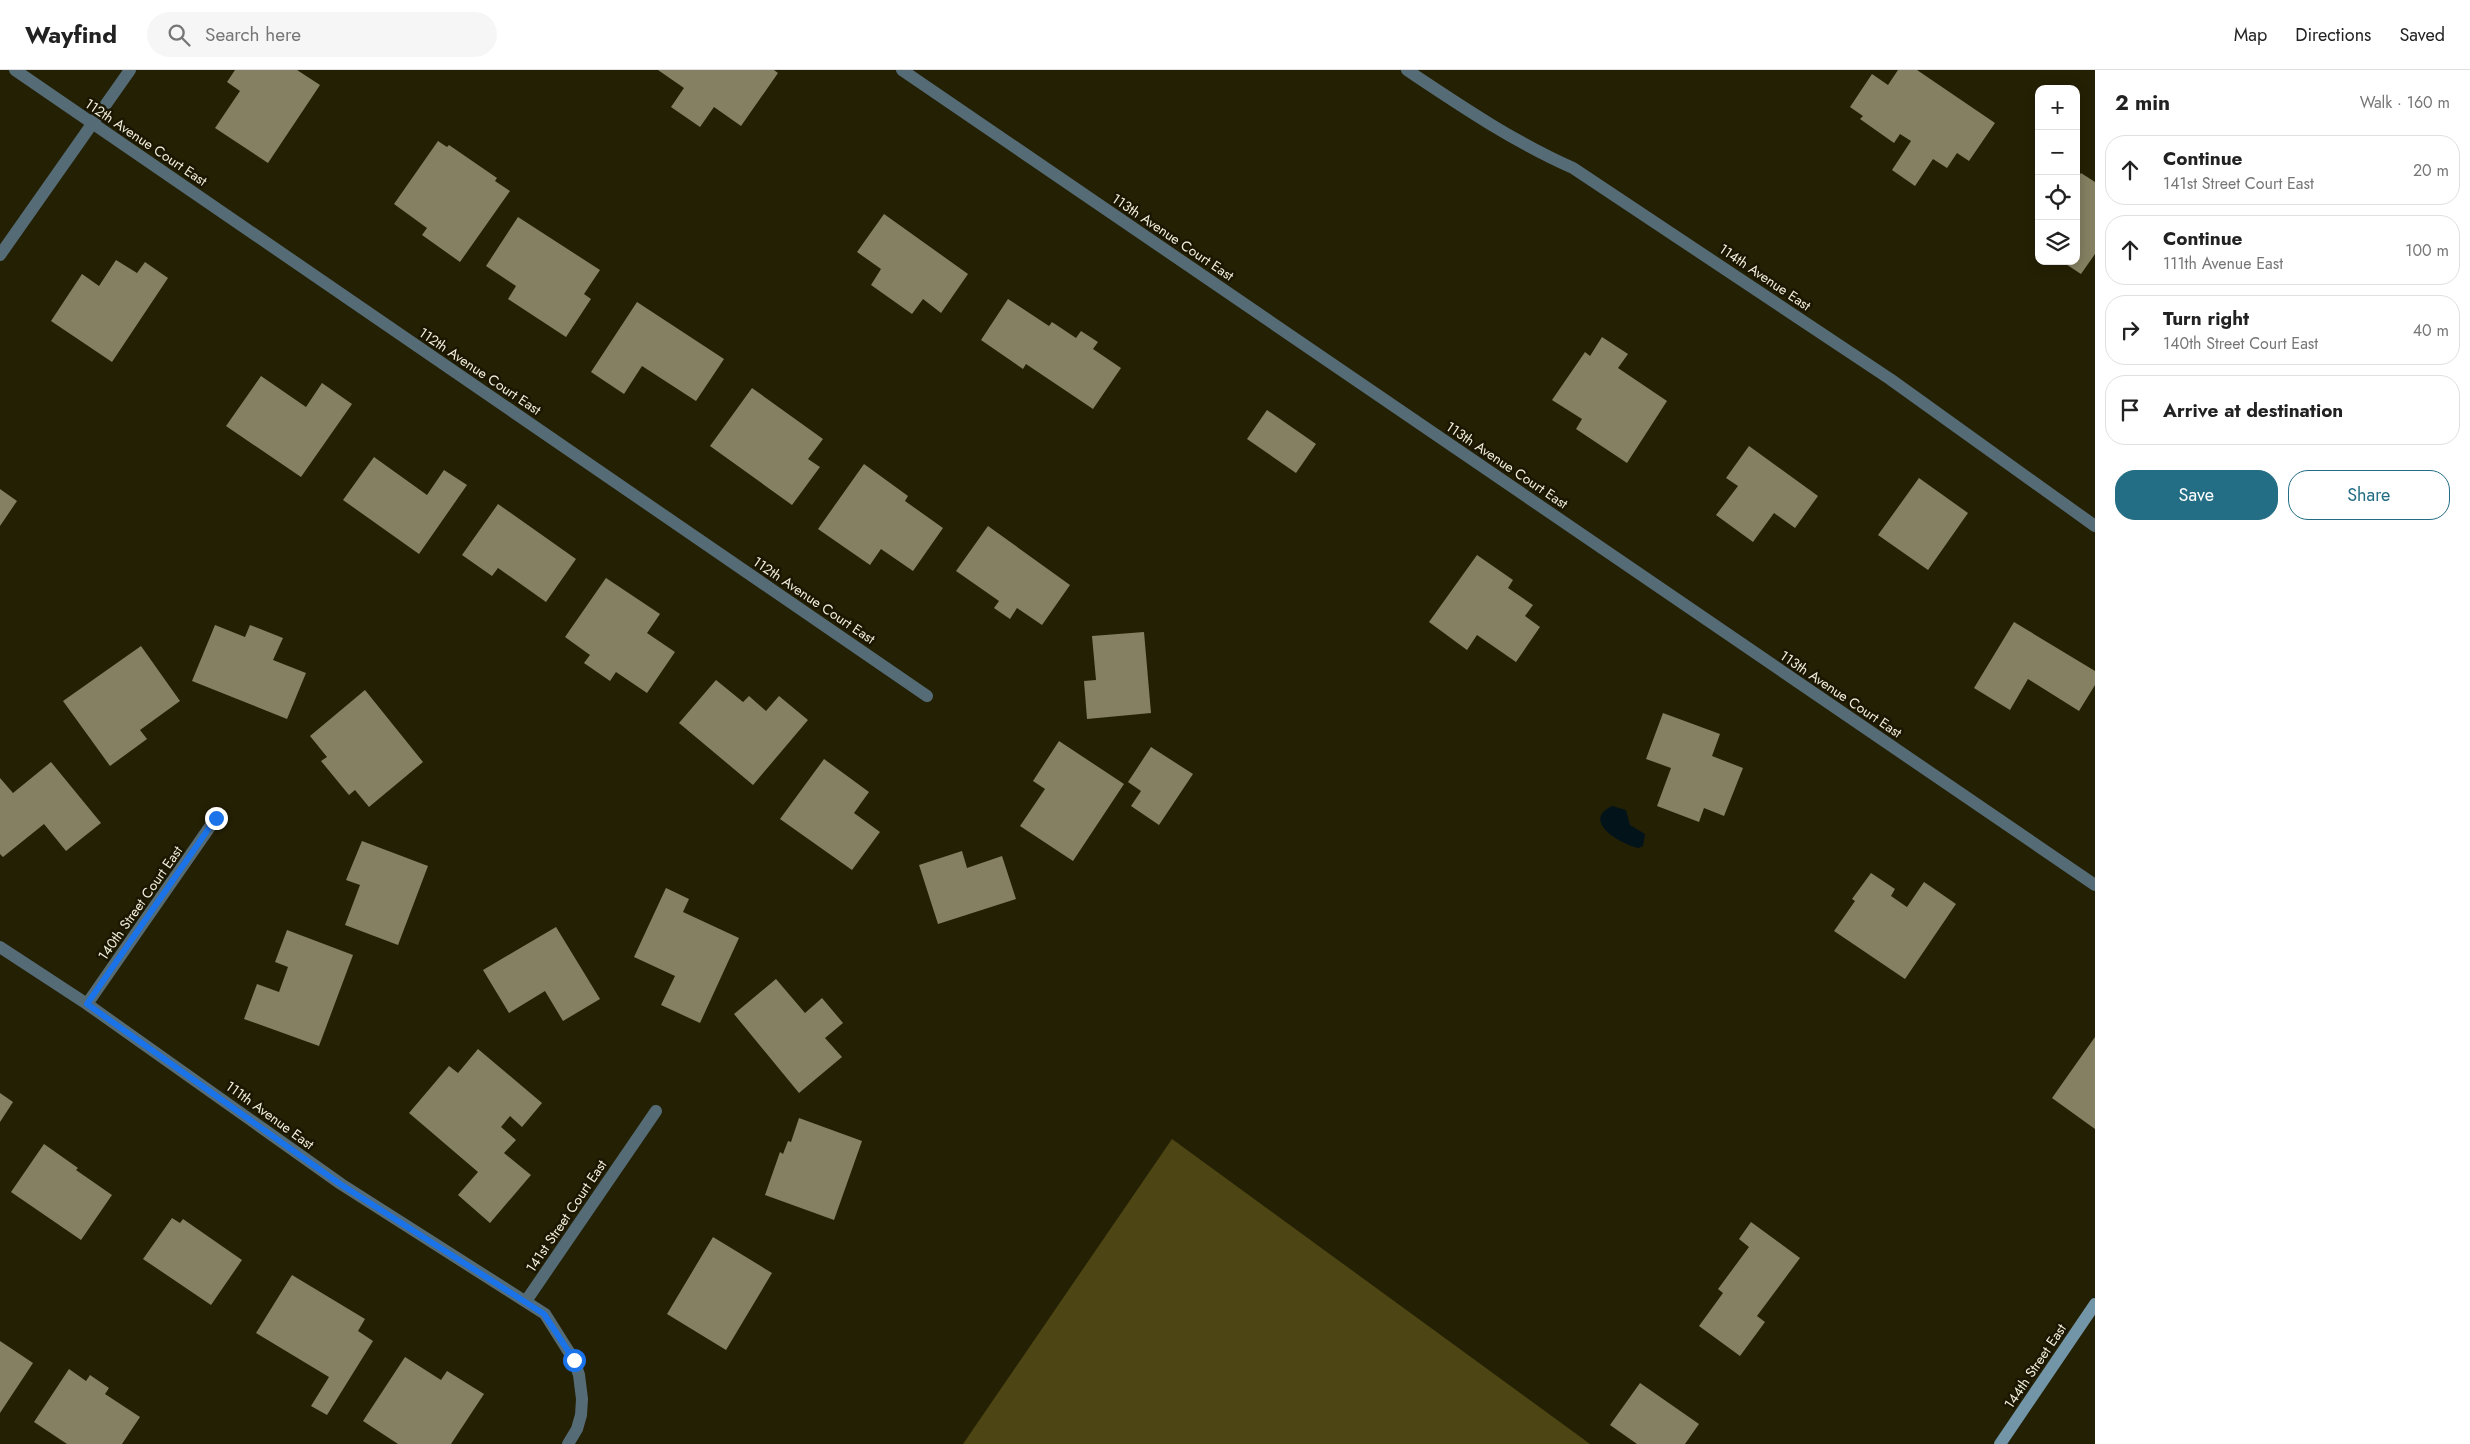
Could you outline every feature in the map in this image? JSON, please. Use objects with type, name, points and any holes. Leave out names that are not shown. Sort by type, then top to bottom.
[{"type":"street","name":"112th Avenue Court East","points":[[15,70],[927,696]]},
{"type":"street","points":[[0,256],[130,70]]},
{"type":"street","name":"113th Avenue Court East","points":[[902,70],[2095,885]]},
{"type":"street","name":"114th Avenue East","points":[[1407,70],[1474,115],[1581,173],[1890,379],[2095,526]]},
{"type":"street","name":"140th Street Court East","points":[[87,1004],[216,818]]},
{"type":"street","name":"111th Avenue East","points":[[0,948],[87,1004],[340,1184],[526,1301]]},
{"type":"street","name":"141st Street Court East","points":[[526,1301],[656,1111]]},
{"type":"street","points":[[526,1301],[544,1314],[574,1360],[579,1375],[582,1399],[581,1415],[577,1429],[568,1444]]},
{"type":"street","name":"144th Street East","points":[[2000,1444],[2095,1304]]},
{"type":"shaded area","points":[[1612,806],[1626,810],[1630,825],[1645,834],[1643,846],[1639,848],[1632,846],[1607,832],[1600,818],[1603,812]]},
{"type":"shaded area","points":[[1172,1139],[1590,1444],[963,1444]]},
{"type":"building","points":[[235,70],[297,70],[320,85],[268,163],[215,128],[240,91],[227,82]]},
{"type":"building","points":[[658,70],[774,70],[778,73],[741,126],[714,107],[700,127],[671,107],[684,88]]},
{"type":"building","points":[[1898,70],[1917,70],[1995,123],[1969,161],[1957,153],[1947,168],[1933,159],[1915,186],[1892,170],[1911,141],[1900,134],[1894,143],[1860,119],[1863,116],[1850,107],[1872,74],[1888,85]]},
{"type":"building","points":[[438,141],[447,147],[449,145],[497,178],[495,181],[510,191],[460,262],[422,235],[427,228],[394,204]]},
{"type":"building","points":[[2081,173],[2095,182],[2095,254],[2081,274],[2067,265],[2080,265]]},
{"type":"building","points":[[884,214],[968,274],[941,313],[923,299],[912,314],[871,285],[881,269],[857,252]]},
{"type":"building","points":[[518,217],[600,270],[584,294],[591,299],[566,337],[508,299],[516,286],[486,266]]},
{"type":"building","points":[[116,260],[137,273],[145,262],[168,278],[112,362],[51,321],[82,274],[99,286]]},
{"type":"building","points":[[1008,299],[1049,326],[1052,322],[1076,338],[1081,331],[1098,342],[1093,349],[1121,368],[1093,409],[1026,364],[1023,369],[981,340]]},
{"type":"building","points":[[637,302],[724,359],[696,401],[642,366],[624,394],[591,372]]},
{"type":"building","points":[[1602,337],[1628,354],[1618,368],[1667,401],[1627,463],[1576,429],[1582,419],[1552,400],[1585,352],[1590,356]]},
{"type":"building","points":[[261,376],[306,407],[322,383],[352,404],[301,477],[226,426]]},
{"type":"building","points":[[752,388],[823,439],[808,459],[820,467],[792,505],[710,446]]},
{"type":"building","points":[[1267,410],[1316,444],[1296,473],[1247,439]]},
{"type":"building","points":[[1749,446],[1818,496],[1795,528],[1774,513],[1753,542],[1716,515],[1738,486],[1726,478]]},
{"type":"building","points":[[374,457],[427,495],[444,470],[467,485],[419,554],[343,500]]},
{"type":"building","points":[[864,464],[908,496],[905,501],[943,528],[913,571],[881,549],[870,565],[818,529]]},
{"type":"building","points":[[1919,478],[1968,513],[1928,570],[1878,535]]},
{"type":"building","points":[[0,489],[17,501],[0,526]]},
{"type":"building","points":[[498,504],[576,559],[546,602],[498,568],[492,576],[462,555]]},
{"type":"building","points":[[988,526],[1070,585],[1042,625],[1017,608],[1010,619],[994,608],[999,601],[956,571]]},
{"type":"building","points":[[1477,555],[1513,580],[1508,588],[1533,605],[1525,616],[1540,627],[1516,662],[1477,635],[1467,650],[1429,622]]},
{"type":"building","points":[[606,578],[660,614],[647,633],[675,652],[647,693],[616,672],[610,681],[584,663],[590,655],[565,637]]},
{"type":"building","points":[[2014,622],[2095,671],[2095,685],[2079,711],[2028,679],[2010,710],[1974,688]]},
{"type":"building","points":[[215,625],[245,637],[250,625],[283,638],[273,660],[306,673],[287,719],[192,681]]},
{"type":"building","points":[[1144,632],[1151,713],[1087,719],[1084,681],[1096,680],[1092,636]]},
{"type":"building","points":[[141,646],[180,701],[140,730],[147,739],[110,766],[63,701]]},
{"type":"building","points":[[716,680],[743,702],[749,696],[766,711],[779,696],[808,720],[753,785],[679,723]]},
{"type":"building","points":[[365,690],[423,762],[369,807],[355,790],[349,795],[321,761],[327,757],[310,736]]},
{"type":"building","points":[[1663,713],[1720,734],[1712,756],[1743,768],[1724,816],[1704,808],[1699,822],[1657,806],[1671,768],[1646,759]]},
{"type":"building","points":[[1059,741],[1124,784],[1073,861],[1020,826],[1045,789],[1033,781]]},
{"type":"building","points":[[1151,747],[1193,774],[1159,825],[1131,806],[1141,791],[1128,782]]},
{"type":"building","points":[[824,759],[869,792],[854,813],[880,832],[852,870],[780,819]]},
{"type":"building","points":[[51,762],[101,823],[66,851],[44,824],[3,857],[0,854],[0,778],[13,793]]},
{"type":"building","points":[[362,841],[428,866],[398,945],[345,925],[360,885],[346,880]]},
{"type":"building","points":[[962,851],[967,868],[1002,856],[1016,899],[938,924],[919,865]]},
{"type":"building","points":[[1871,873],[1895,889],[1891,896],[1907,907],[1924,882],[1956,904],[1905,979],[1834,931],[1855,901],[1852,899]]},
{"type":"building","points":[[666,888],[689,899],[683,912],[739,938],[700,1023],[661,1005],[675,976],[634,957]]},
{"type":"building","points":[[556,927],[600,999],[563,1021],[545,991],[509,1013],[483,970]]},
{"type":"building","points":[[287,930],[353,955],[319,1046],[244,1019],[257,984],[279,992],[288,967],[275,962]]},
{"type":"building","points":[[776,979],[805,1013],[822,998],[843,1023],[825,1038],[842,1057],[799,1093],[734,1014]]},
{"type":"building","points":[[2095,1037],[2095,1129],[2052,1098]]},
{"type":"building","points":[[478,1049],[542,1103],[522,1127],[510,1116],[501,1127],[516,1140],[504,1153],[531,1175],[490,1223],[458,1195],[478,1172],[409,1113],[449,1066],[458,1073]]},
{"type":"building","points":[[0,1093],[13,1102],[0,1122]]},
{"type":"building","points":[[799,1118],[862,1141],[834,1220],[765,1195],[780,1152],[783,1154],[788,1141],[791,1142]]},
{"type":"building","points":[[44,1144],[78,1168],[76,1170],[112,1195],[81,1240],[11,1192]]},
{"type":"building","points":[[172,1218],[180,1223],[183,1219],[242,1260],[211,1305],[143,1259]]},
{"type":"building","points":[[1751,1222],[1800,1258],[1757,1316],[1765,1322],[1740,1356],[1699,1326],[1723,1293],[1718,1289],[1749,1247],[1739,1239]]},
{"type":"building","points":[[713,1237],[772,1273],[726,1350],[667,1314]]},
{"type":"building","points":[[292,1275],[365,1319],[358,1331],[373,1341],[327,1415],[311,1406],[329,1377],[256,1333]]},
{"type":"building","points":[[0,1341],[33,1363],[0,1413]]},
{"type":"building","points":[[405,1357],[441,1380],[447,1371],[484,1394],[451,1444],[398,1444],[363,1421]]},
{"type":"building","points":[[69,1369],[86,1381],[90,1375],[109,1388],[105,1394],[140,1417],[122,1444],[67,1444],[34,1422]]},
{"type":"building","points":[[1640,1383],[1699,1424],[1685,1444],[1637,1444],[1610,1425]]},
{"type":"route","points":[[216,818],[87,1004],[340,1184],[544,1314],[574,1360]]}]
